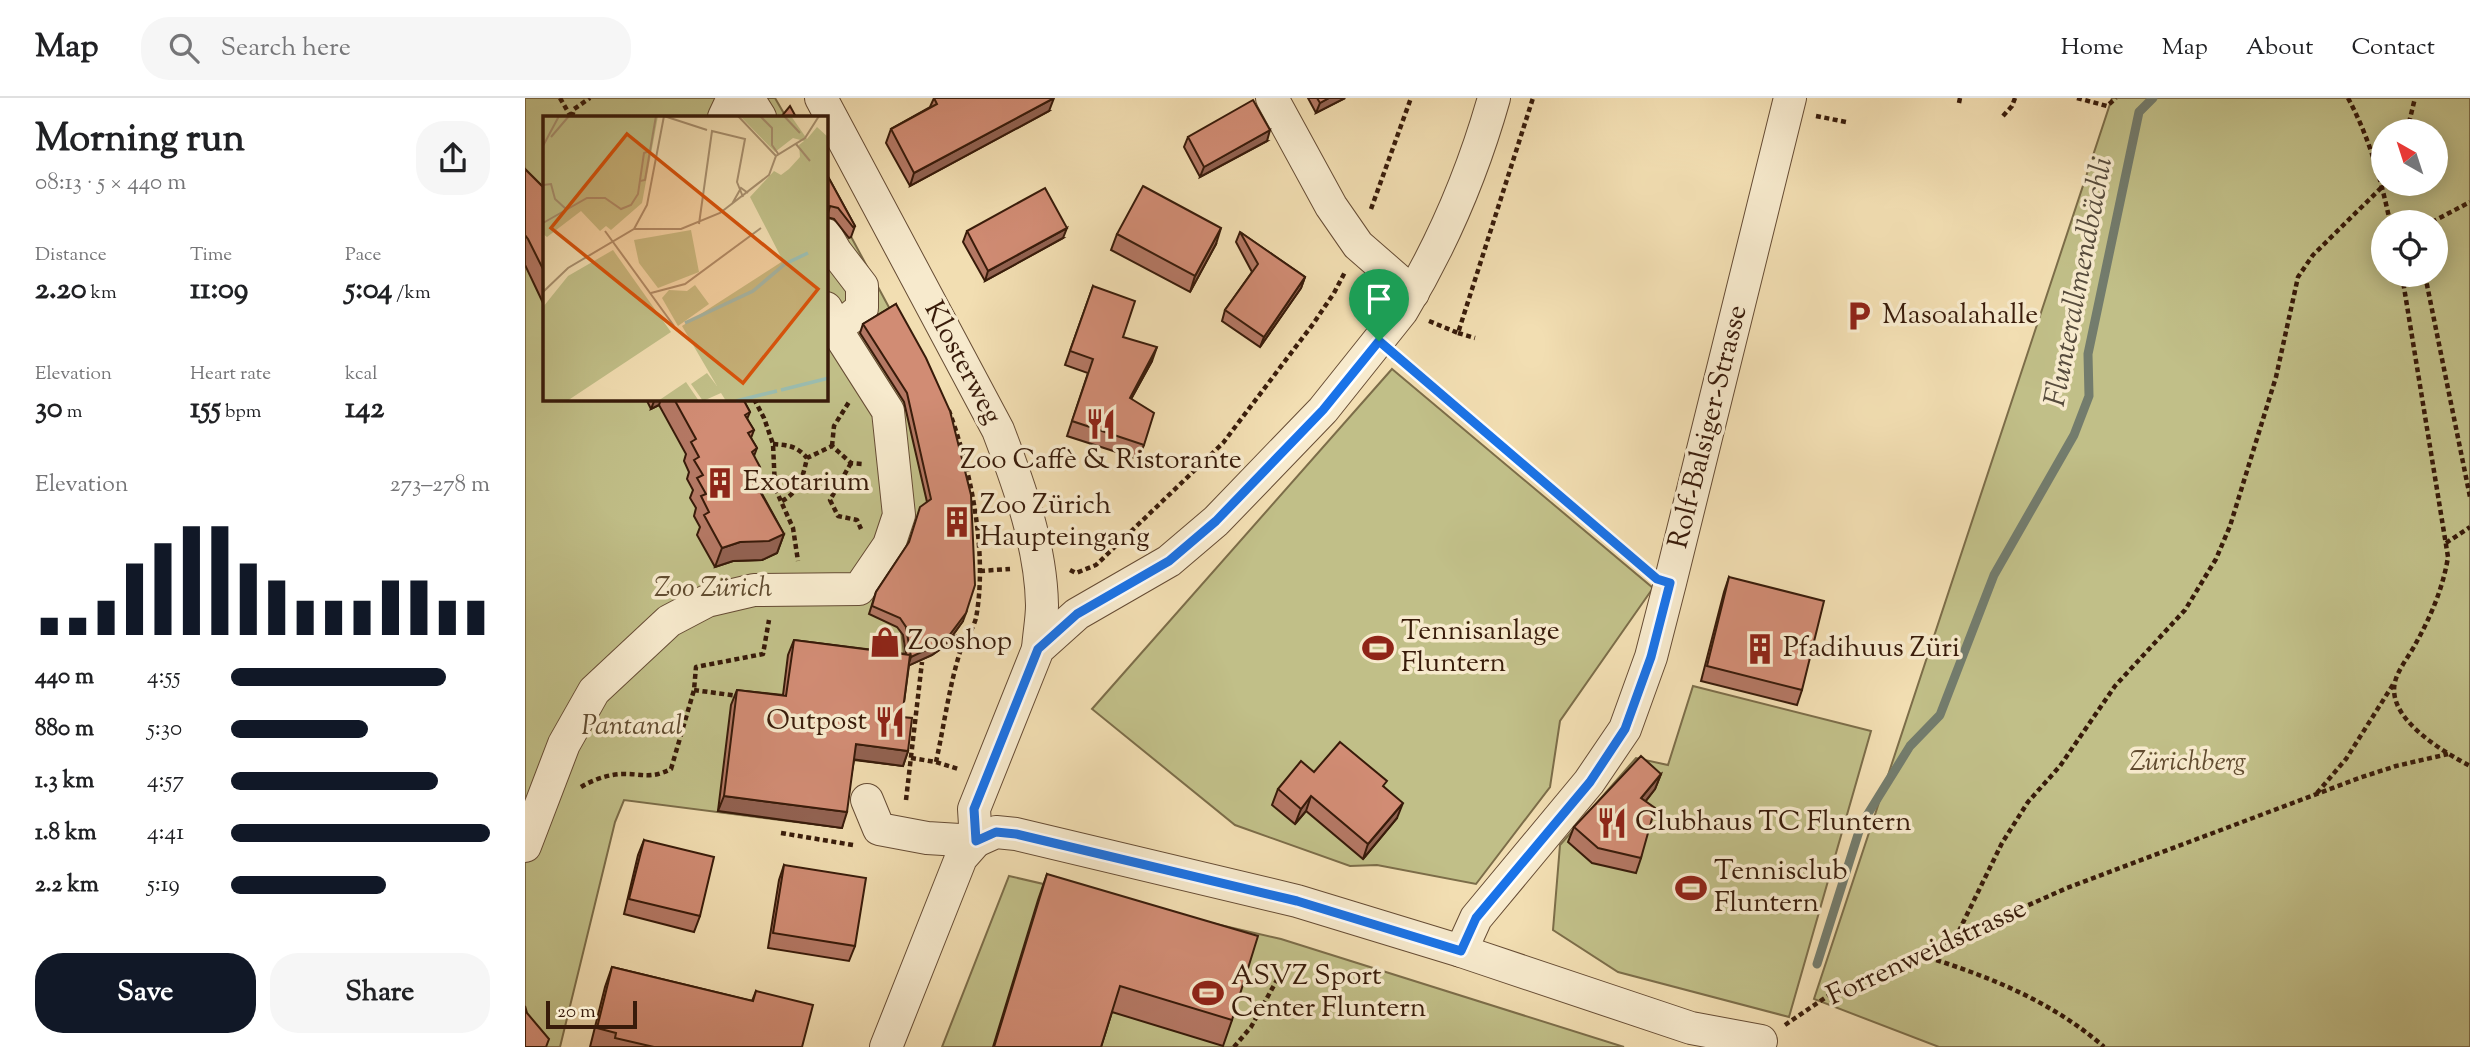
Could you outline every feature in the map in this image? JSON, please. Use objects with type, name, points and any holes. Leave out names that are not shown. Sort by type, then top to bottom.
[{"type":"street","points":[[724,116],[733,98]]},
{"type":"street","points":[[748,98],[759,116]]},
{"type":"street","name":"Klosterweg","points":[[821,98],[1003,443],[1018,481],[1038,566],[1042,606],[1038,649]]},
{"type":"street","points":[[1272,98],[1331,206],[1358,245],[1407,302]]},
{"type":"street","points":[[976,841],[974,809],[1038,649],[1077,614],[1169,561],[1216,521],[1323,410],[1407,302],[1460,197],[1494,98]]},
{"type":"street","name":"Rolf-Balsiger-Strasse","points":[[1461,951],[1476,918],[1590,782],[1625,729],[1651,657],[1802,106]]},
{"type":"street","points":[[828,238],[862,286],[862,308],[850,318],[830,316]]},
{"type":"street","points":[[525,846],[564,744],[594,691],[659,629],[707,601],[754,590],[859,589],[889,545],[899,515],[888,411],[830,316]]},
{"type":"street","points":[[867,800],[879,829],[927,838],[976,841]]},
{"type":"street","points":[[886,1047],[961,859],[976,841],[996,832],[1016,834],[1297,901],[1461,951],[1691,1028],[1761,1041]]},
{"type":"path","points":[[560,98],[571,116]]},
{"type":"path","points":[[572,116],[573,109],[590,98]]},
{"type":"path","points":[[1067,568],[1076,573],[1096,565],[1223,443],[1327,303],[1358,245],[1411,98]]},
{"type":"path","points":[[1458,333],[1534,98]]},
{"type":"path","points":[[2003,116],[2013,106],[2015,98]]},
{"type":"path","points":[[2077,98],[2107,106],[2116,98]]},
{"type":"path","points":[[2348,98],[2364,127],[2371,148]]},
{"type":"path","points":[[2410,119],[2415,98]]},
{"type":"path","points":[[1802,106],[1846,122]]},
{"type":"path","points":[[1955,939],[2002,843],[2028,802],[2060,766],[2115,686],[2185,610],[2216,559],[2230,526],[2276,377],[2298,277],[2313,254],[2374,196]]},
{"type":"path","points":[[2448,214],[2470,202]]},
{"type":"path","points":[[2316,794],[2346,759],[2427,624],[2442,588],[2448,557],[2404,287]]},
{"type":"path","points":[[2427,287],[2470,497]]},
{"type":"path","points":[[1407,302],[1458,333],[1475,338]]},
{"type":"path","points":[[1379,341],[1657,579],[1670,583]]},
{"type":"path","points":[[832,446],[834,426],[854,394],[871,384]]},
{"type":"path","points":[[911,758],[936,762],[960,650],[975,622],[980,571],[972,490],[961,442],[944,398]]},
{"type":"path","points":[[755,401],[773,444],[775,488],[793,528],[798,552],[798,591]]},
{"type":"path","points":[[773,444],[790,445],[801,450],[807,458],[803,480],[793,495],[782,501]]},
{"type":"path","points":[[807,458],[832,446]]},
{"type":"path","points":[[832,446],[851,463],[893,466]]},
{"type":"path","points":[[851,463],[830,500],[838,516],[857,520],[872,551],[881,557]]},
{"type":"path","points":[[2447,543],[2470,527]]},
{"type":"path","points":[[980,571],[1014,569]]},
{"type":"path","points":[[576,789],[604,777],[620,774],[657,776],[671,769],[694,690],[696,667],[763,654],[769,619],[757,621]]},
{"type":"path","points":[[955,635],[960,650]]},
{"type":"path","points":[[906,800],[922,662]]},
{"type":"path","points":[[2395,681],[2395,696],[2402,713],[2425,737],[2470,766]]},
{"type":"path","points":[[694,690],[744,696]]},
{"type":"path","name":"Forrenweidstrasse","points":[[1761,1041],[1835,991],[2091,879],[2316,794],[2396,766],[2448,754]]},
{"type":"path","points":[[1920,955],[2012,988],[2079,1028],[2104,1047]]},
{"type":"path","points":[[1234,1047],[1251,1027],[1277,978]]},
{"type":"green space","name":"Zoo Zürich","points":[[525,98],[775,98],[785,116],[543,116],[543,401],[828,401],[828,194],[892,313],[954,443],[899,613],[905,663],[897,732],[907,733],[903,766],[851,759],[842,828],[624,800],[615,822],[560,1047],[525,1047]]},
{"type":"green space","name":"Zürichberg","points":[[2112,98],[2470,98],[2470,1047],[1939,1047],[1814,999]]},
{"type":"green space","name":"Tennisanlage Fluntern","points":[[1392,369],[1653,588],[1560,721],[1550,787],[1476,884],[1377,865],[1350,866],[1235,825],[1092,709]]},
{"type":"green space","name":"Tennisclub Fluntern","points":[[1693,686],[1871,731],[1789,1017],[1618,972],[1553,930],[1560,845],[1636,758],[1668,765]]},
{"type":"green space","name":"ASVZ Sport Center Fluntern","points":[[1009,876],[1281,939],[1624,1047],[942,1047]]},
{"type":"building","points":[[934,98],[1054,98],[914,173],[891,129],[937,104]]},
{"type":"building","points":[[1253,100],[1270,130],[1204,167],[1188,137]]},
{"type":"building","points":[[790,106],[795,116],[782,116]]},
{"type":"building","points":[[525,169],[543,187],[543,269],[525,235]]},
{"type":"building","points":[[828,177],[855,226],[853,227],[838,208],[830,206]]},
{"type":"building","points":[[1143,186],[1221,228],[1195,276],[1117,234]]},
{"type":"building","points":[[1045,188],[1067,228],[988,271],[967,231]]},
{"type":"building","points":[[1240,232],[1305,277],[1264,337],[1225,310],[1258,264]]},
{"type":"building","points":[[1093,286],[1135,301],[1123,337],[1157,347],[1130,398],[1154,413],[1144,445],[1072,421],[1093,359],[1070,351]]},
{"type":"building","points":[[896,304],[926,358],[950,411],[971,495],[975,585],[966,613],[948,637],[911,657],[906,627],[900,618],[872,606],[876,592],[909,542],[920,507],[931,499],[907,393],[863,324]]},
{"type":"building","name":"Exotarium","points":[[675,401],[744,401],[750,412],[745,415],[754,430],[748,433],[757,448],[752,452],[760,467],[755,470],[764,485],[758,488],[784,534],[769,541],[740,542],[722,548],[704,515],[709,512],[701,496],[706,494],[697,478],[703,475],[694,460],[699,457],[691,442],[696,439]]},
{"type":"building","name":"Pfadihuus Züri","points":[[1729,577],[1824,601],[1802,690],[1707,666]]},
{"type":"building","points":[[794,640],[910,655],[902,717],[912,718],[908,751],[856,744],[847,812],[724,796],[737,690],[786,696]]},
{"type":"building","points":[[1340,742],[1387,781],[1383,786],[1403,803],[1368,844],[1311,796],[1301,809],[1278,789],[1301,761],[1314,772]]},
{"type":"building","points":[[1641,756],[1661,774],[1641,798],[1655,808],[1641,858],[1598,848],[1574,827]]},
{"type":"building","points":[[644,840],[714,857],[700,916],[629,899]]},
{"type":"building","points":[[784,865],[866,878],[855,946],[773,933]]},
{"type":"building","points":[[1047,874],[1258,936],[1232,1020],[1120,986],[1101,1047],[994,1047]]},
{"type":"building","points":[[612,967],[753,1001],[756,991],[813,1005],[802,1047],[654,1047],[615,1038],[616,1033],[597,1028]]},
{"type":"building","points":[[525,1006],[527,1013],[549,1039],[546,1047],[525,1047]]},
{"type":"waterway","name":"Flunterallmendbächli","points":[[1817,964],[1861,825],[1910,746],[1940,715],[1994,575],[2074,435],[2089,396],[2088,354],[2139,112],[2153,98]]},
{"type":"place","name":"Masoalahalle","points":[[1859,316]]},
{"type":"place","name":"Zoo Caffè & Ristorante","points":[[1101,424]]},
{"type":"place","name":"Exotarium","points":[[720,483]]},
{"type":"place","name":"Zoo Zürich Haupteingang","points":[[957,522]]},
{"type":"place","name":"Zooshop","points":[[885,642]]},
{"type":"place","name":"Tennisanlage Fluntern","points":[[1378,648]]},
{"type":"place","name":"Pfadihuus Züri","points":[[1760,649]]},
{"type":"place","name":"Outpost","points":[[890,722]]},
{"type":"place","name":"Clubhaus TC Fluntern","points":[[1612,823]]},
{"type":"place","name":"Tennisclub Fluntern","points":[[1691,888]]},
{"type":"place","name":"ASVZ Sport Center Fluntern","points":[[1208,993]]},
{"type":"route","points":[[1379,341],[1657,579],[1670,583],[1651,657],[1625,729],[1590,782],[1476,918],[1461,951],[1297,901],[1016,834],[996,832],[976,841],[974,809],[1038,649],[1077,614],[1169,561],[1216,521],[1323,410],[1379,341]]},
{"type":"park label","name":"Pantanal","points":[[632,727]]}]
